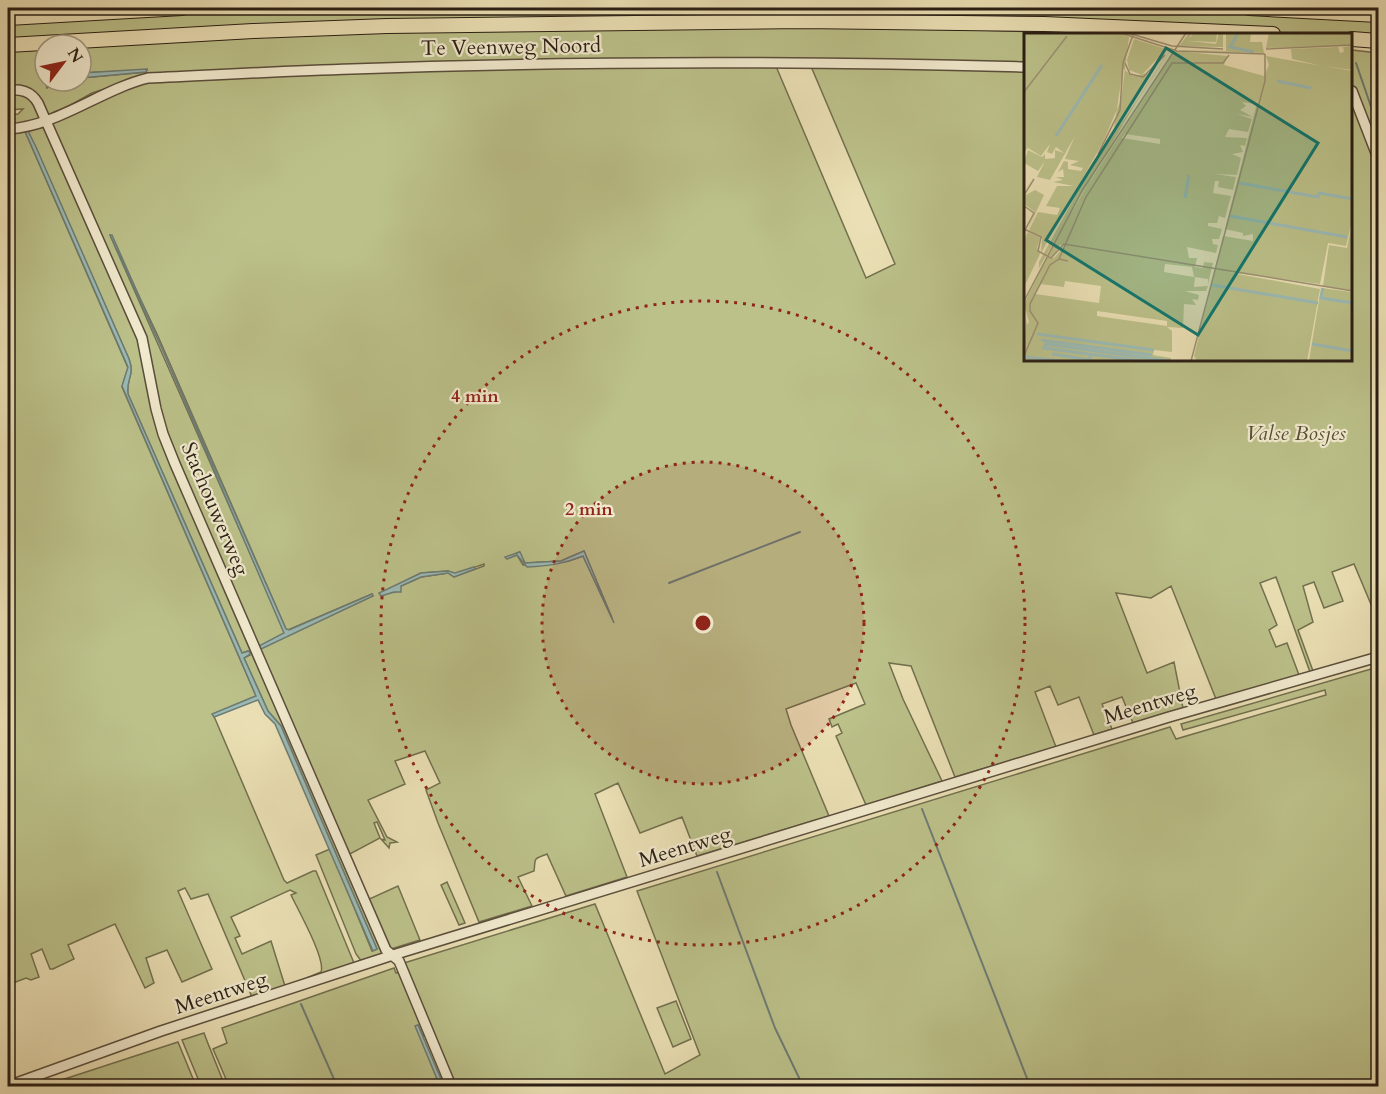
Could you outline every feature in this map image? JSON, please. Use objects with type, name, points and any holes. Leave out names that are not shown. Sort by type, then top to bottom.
[{"type":"highway","points":[[8,18],[182,8]]},
{"type":"highway","points":[[1249,8],[1378,15]]},
{"type":"highway","points":[[1318,8],[1347,13]]},
{"type":"highway","points":[[8,45],[375,26],[803,21],[1044,24],[1250,33]]},
{"type":"highway","points":[[1353,39],[1378,41]]},
{"type":"street","name":"Te Veenweg Noord","points":[[8,129],[30,127],[46,122],[117,88],[148,78],[351,69],[648,63],[842,63],[1024,67]]},
{"type":"street","name":"Stachouwerweg","points":[[8,90],[26,91],[34,96],[46,122],[142,338],[156,409],[175,464],[386,950],[399,960],[451,1086]]},
{"type":"street","points":[[1353,94],[1378,158]]},
{"type":"street","name":"Meentweg","points":[[8,1086],[161,1031],[393,955],[1169,717],[1378,657]]},
{"type":"green space","points":[[265,8],[1171,8],[1378,20],[1378,37],[1353,36],[1353,33],[1288,33],[997,20],[764,16],[515,18],[272,25],[93,36],[93,33],[33,33],[33,39],[8,41],[8,22]]},
{"type":"green space","points":[[692,27],[907,28],[1079,33],[1024,33],[1024,66],[590,61],[126,82],[93,93],[93,77],[146,72],[147,70],[93,72],[93,46],[325,34]]},
{"type":"green space","points":[[33,50],[33,93],[92,93],[51,116],[46,113],[37,95],[8,87],[8,52]]},
{"type":"green space","points":[[1353,50],[1378,53],[1378,152],[1353,89]]},
{"type":"green space","name":"Valse Bosjes","points":[[775,64],[866,278],[895,264],[810,64],[1024,69],[1024,362],[1353,362],[1353,99],[1378,162],[1378,621],[1354,564],[1332,572],[1343,601],[1324,608],[1314,582],[1303,586],[1313,622],[1298,630],[1313,671],[1310,672],[1276,577],[1260,583],[1277,625],[1269,630],[1276,647],[1287,643],[1299,675],[1216,699],[1171,586],[1151,598],[1116,593],[1147,673],[1174,662],[1183,708],[1133,723],[1122,697],[1102,704],[1112,729],[1094,735],[1079,697],[1058,705],[1050,686],[1035,692],[1056,747],[955,777],[911,666],[889,663],[903,699],[942,781],[866,805],[836,736],[842,733],[838,724],[832,727],[829,719],[865,704],[856,683],[786,709],[829,816],[697,856],[682,817],[640,833],[618,783],[595,794],[627,877],[566,896],[547,854],[536,860],[534,871],[518,877],[532,906],[479,922],[426,790],[440,783],[425,751],[395,761],[405,784],[368,800],[387,837],[397,842],[390,843],[389,848],[381,839],[385,840],[377,822],[374,823],[380,838],[348,855],[169,442],[151,365],[51,125],[52,122],[140,82],[294,73]],"holes":[[[110,235],[157,334],[286,629],[372,594],[373,596],[261,648],[260,646],[285,633]],[[584,551],[612,618],[583,556],[560,563],[523,565],[517,555],[506,558],[519,552],[525,563],[561,561]],[[484,564],[484,566],[454,577],[448,573],[421,577],[401,586],[396,592],[379,594],[421,573],[448,571],[455,574]]]},
{"type":"green space","points":[[19,93],[30,100],[40,118],[38,121],[8,126],[8,115],[18,114],[23,109],[8,110],[8,94]]},
{"type":"green space","points":[[40,126],[46,130],[138,335],[154,412],[378,940],[382,952],[380,956],[362,962],[356,954],[316,855],[330,849],[372,951],[377,949],[281,726],[268,711],[244,658],[250,655],[248,651],[242,653],[128,394],[131,373],[129,359],[27,129]]},
{"type":"green space","points":[[24,129],[128,368],[122,387],[256,696],[213,714],[284,880],[287,883],[316,871],[354,963],[297,984],[321,972],[321,966],[316,946],[291,895],[296,893],[290,890],[231,917],[240,936],[235,938],[242,954],[271,941],[285,986],[252,997],[208,894],[191,899],[185,888],[178,891],[212,969],[182,982],[167,950],[146,958],[154,983],[145,988],[115,924],[68,945],[74,959],[53,969],[50,969],[42,949],[31,954],[39,977],[31,980],[26,978],[8,985],[8,130]]},
{"type":"green space","points":[[1378,667],[1378,1086],[456,1086],[433,1032],[423,1036],[418,1025],[416,1027],[440,1086],[304,1086],[301,1080],[276,1086],[229,1086],[213,1049],[227,1043],[222,1028],[394,968],[396,973],[407,970],[404,963],[595,904],[665,1074],[700,1055],[637,891],[1170,727],[1176,739],[1326,695],[1325,690],[1183,730],[1181,724]]},
{"type":"green space","points":[[447,882],[465,923],[459,925],[441,885]]},
{"type":"green space","points":[[398,886],[420,940],[391,949],[367,900]]},
{"type":"green space","points":[[676,1001],[691,1039],[673,1047],[657,1008]]},
{"type":"green space","points":[[204,1033],[225,1086],[201,1086],[182,1040]]},
{"type":"green space","points":[[178,1042],[196,1086],[43,1086]]},
{"type":"water","points":[[147,69],[146,72],[93,77],[93,72]]},
{"type":"water","points":[[24,129],[27,129],[36,147],[129,359],[131,373],[128,394],[242,653],[249,651],[250,654],[244,658],[268,711],[281,726],[377,949],[373,951],[275,724],[265,714],[258,700],[214,717],[212,714],[256,696],[122,386],[128,367]]},
{"type":"water","points":[[110,235],[112,235],[286,629],[289,630],[372,594],[373,596],[261,649],[259,646],[284,633],[162,349]]},
{"type":"water","points":[[584,551],[614,623],[583,556],[555,564],[527,567],[517,555],[507,559],[505,557],[520,552],[525,563],[561,561]]},
{"type":"water","points":[[474,567],[475,569],[454,577],[448,573],[421,577],[401,586],[401,592],[381,596],[379,593],[421,573],[448,571],[455,573]]},
{"type":"water","points":[[418,1025],[444,1086],[440,1086],[415,1026]]},
{"type":"waterway","points":[[1356,63],[1378,127]]},
{"type":"waterway","points":[[669,583],[800,532]]},
{"type":"waterway","points":[[922,809],[1030,1086]]},
{"type":"waterway","points":[[717,872],[775,1028],[803,1086]]},
{"type":"waterway","points":[[301,1004],[337,1086]]}]
